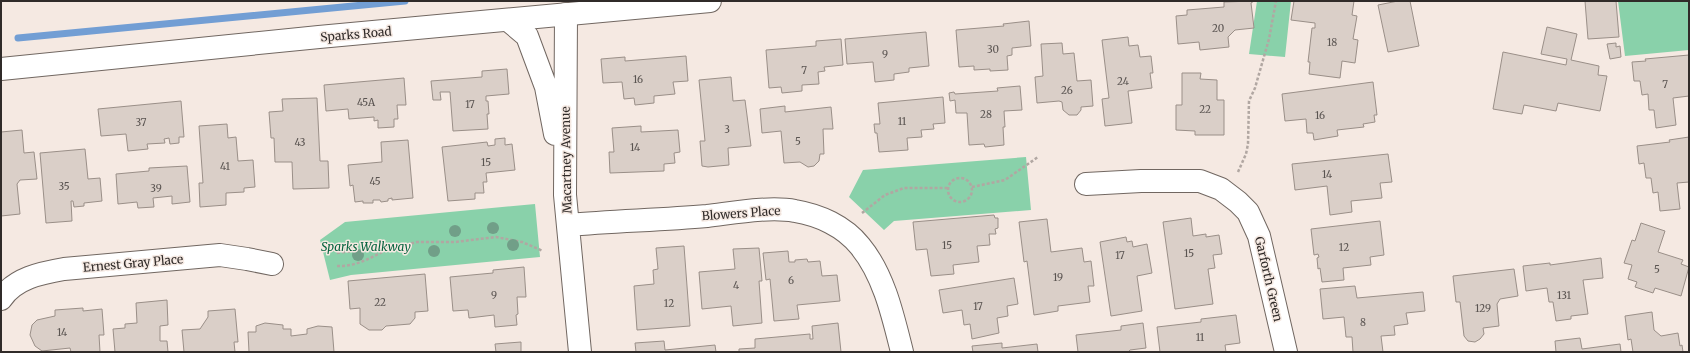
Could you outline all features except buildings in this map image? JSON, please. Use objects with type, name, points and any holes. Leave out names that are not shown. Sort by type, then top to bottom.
[{"type":"street","name":"Sparks Road","points":[[1,69],[710,1]]},
{"type":"street","name":"Macartney Avenue","points":[[566,14],[565,196],[580,352]]},
{"type":"street","points":[[508,20],[527,36],[546,87],[552,110],[565,196]]},
{"type":"street","name":"Garforth Green","points":[[1086,184],[1176,180],[1200,181],[1221,189],[1238,202],[1248,212],[1259,236],[1286,352]]},
{"type":"street","name":"Blowers Place","points":[[568,225],[775,210],[793,210],[828,221],[845,231],[869,258],[890,308],[902,352]]},
{"type":"street","name":"Ernest Gray Place","points":[[1,299],[5,293],[21,280],[64,269],[220,255],[272,264]]},
{"type":"path","points":[[1238,172],[1246,154],[1248,144],[1249,101],[1255,88],[1269,39],[1276,1]]},
{"type":"path","points":[[972,187],[986,186],[1005,180],[1038,157]]},
{"type":"path","points":[[960,178],[968,180],[972,187],[971,195],[962,201],[952,198],[949,195],[948,188],[952,181],[960,178]]},
{"type":"path","points":[[862,212],[885,195],[904,188],[948,188]]},
{"type":"path","points":[[336,253],[369,249],[388,249],[417,242],[455,242],[496,237],[510,239],[543,251]]},
{"type":"path","points":[[337,266],[344,267],[364,262],[388,249]]},
{"type":"green space","points":[[1257,1],[1291,1],[1285,57],[1249,54]]},
{"type":"green space","points":[[1618,1],[1689,1],[1689,50],[1625,56]]},
{"type":"green space","points":[[1026,157],[1031,210],[894,221],[884,230],[849,197],[863,170]]},
{"type":"green space","name":"Sparks Walkway","points":[[535,204],[540,257],[351,275],[330,280],[320,240],[345,222]]},
{"type":"waterway","points":[[18,38],[405,1]]}]
